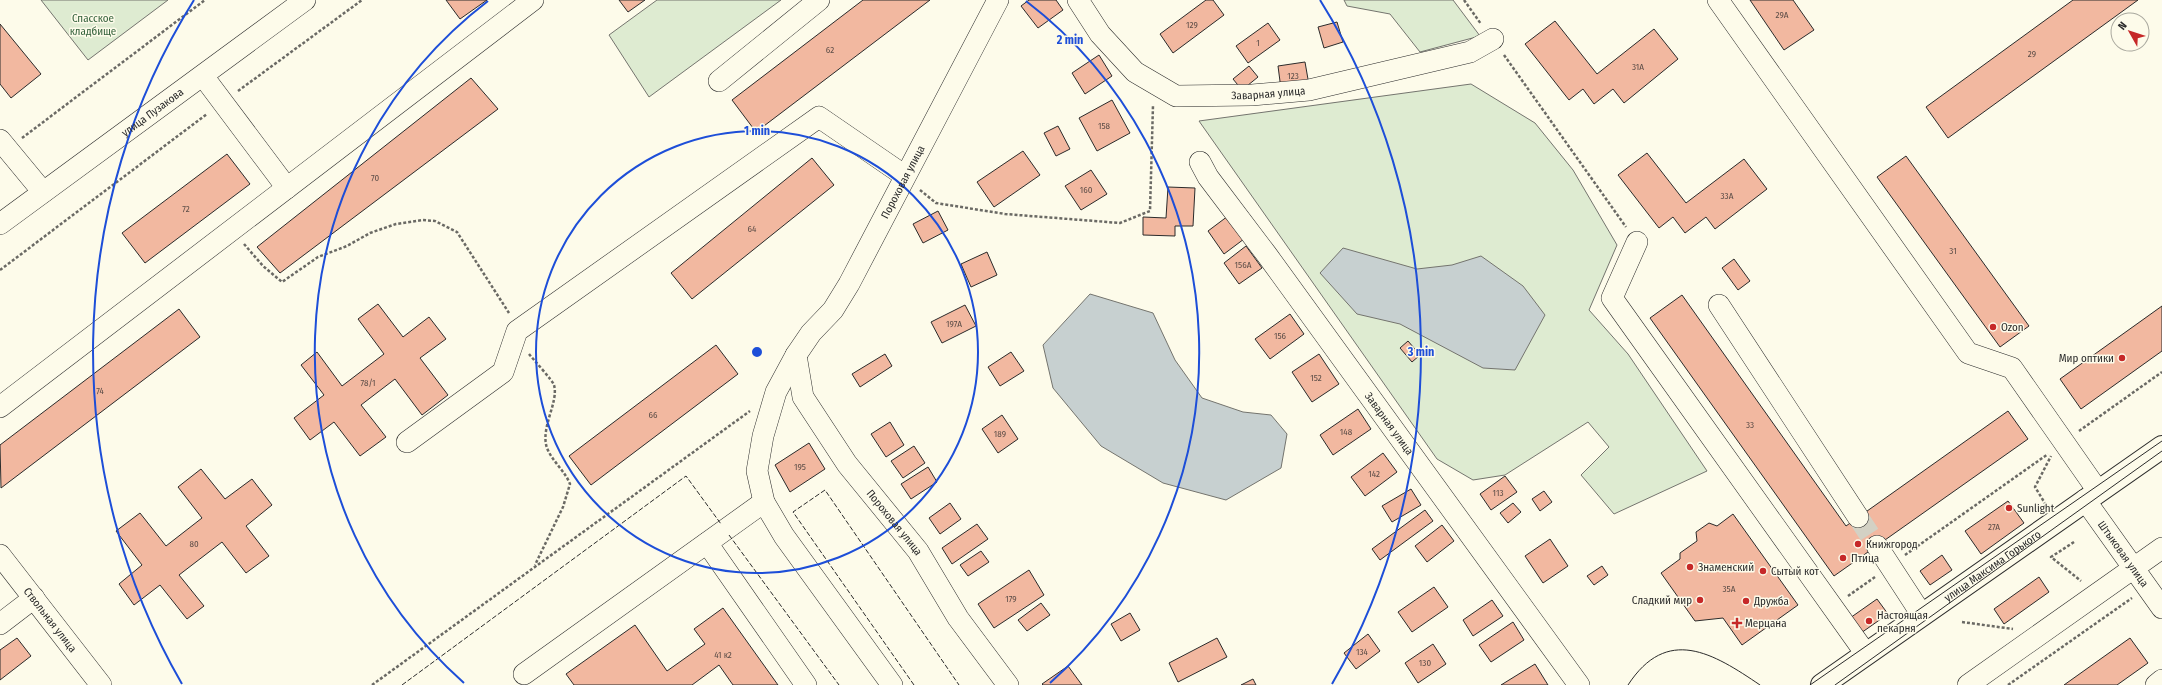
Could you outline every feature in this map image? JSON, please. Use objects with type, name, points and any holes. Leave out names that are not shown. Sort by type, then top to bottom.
[{"type":"main road","name":"улица Максима Горького","points":[[1822,685],[2162,447]]},
{"type":"street","name":"улица Пузакова","points":[[0,224],[305,0]]},
{"type":"street","points":[[0,407],[533,0]]},
{"type":"street","points":[[719,81],[819,0]]},
{"type":"street","name":"Пороховая улица","points":[[892,685],[784,536],[764,502],[757,471],[763,436],[776,392],[796,355],[811,333],[833,310],[849,284],[998,0]]},
{"type":"street","name":"Заварная улица","points":[[1078,0],[1100,34],[1135,72],[1176,96],[1252,94],[1309,90],[1470,52],[1493,39]]},
{"type":"street","name":"Штыковая улица","points":[[1718,0],[1968,353],[2012,368],[2091,496],[2133,568],[2162,608]]},
{"type":"street","points":[[203,76],[287,188]]},
{"type":"street","points":[[407,442],[503,372],[517,330],[819,117],[905,176]]},
{"type":"street","points":[[4,145],[43,192]]},
{"type":"street","name":"Заварная улица","points":[[1200,162],[1208,177],[1272,261],[1579,685]]},
{"type":"street","points":[[1637,242],[1612,298],[1866,654]]},
{"type":"street","points":[[1719,305],[1858,517]]},
{"type":"street","name":"Пороховая улица","points":[[796,355],[803,397],[847,464],[918,551],[958,618],[1008,685]]},
{"type":"street","points":[[524,674],[764,502]]},
{"type":"street","points":[[707,544],[806,685]]},
{"type":"street","points":[[1877,546],[1922,614]]},
{"type":"street","points":[[1968,685],[2162,548]]},
{"type":"street","name":"Ствольная улица","points":[[0,554],[101,685]]},
{"type":"street","points":[[0,624],[34,598]]},
{"type":"street","points":[[2156,685],[2162,680]]},
{"type":"path","points":[[4,145],[205,0]]},
{"type":"path","points":[[0,270],[223,102],[362,0]]},
{"type":"path","points":[[1464,0],[1637,242]]},
{"type":"path","points":[[905,176],[936,203],[1005,214],[1120,223],[1150,211],[1154,83]]},
{"type":"path","points":[[230,230],[263,266],[282,282],[318,257],[347,246],[370,233],[396,224],[423,220],[435,221],[457,232],[509,312],[524,346],[543,372],[554,383],[556,395],[548,418],[547,447],[570,484],[564,507],[535,566]]},
{"type":"path","points":[[1832,607],[2162,372]]},
{"type":"path","points":[[372,685],[751,410]]},
{"type":"path","points":[[2047,506],[2035,487],[2059,445]]},
{"type":"path","points":[[2074,542],[2051,557],[2096,594]]},
{"type":"path","points":[[2008,685],[2146,587]]},
{"type":"path","points":[[1962,622],[2042,633]]},
{"type":"green space","name":"Спасское кладбище","points":[[41,0],[168,0],[88,60]]},
{"type":"green space","points":[[657,0],[781,0],[649,97],[609,35]]},
{"type":"green space","points":[[1344,0],[1453,0],[1480,36],[1420,52],[1390,14],[1347,6]]},
{"type":"green space","points":[[1471,84],[1535,123],[1573,170],[1617,245],[1589,310],[1628,354],[1707,471],[1614,514],[1581,475],[1609,447],[1588,422],[1505,475],[1473,480],[1437,459],[1199,121]]},
{"type":"shaded area","points":[[1343,248],[1417,269],[1452,265],[1481,256],[1523,286],[1545,315],[1515,370],[1483,368],[1400,324],[1357,314],[1320,273]]},
{"type":"shaded area","points":[[1090,294],[1153,313],[1175,360],[1202,398],[1243,412],[1271,415],[1287,434],[1281,468],[1226,500],[1163,483],[1101,446],[1053,388],[1043,345]]},
{"type":"building","points":[[446,0],[487,0],[460,19]]},
{"type":"building","points":[[619,0],[645,0],[628,12]]},
{"type":"building","points":[[863,0],[930,0],[756,132],[732,100]]},
{"type":"building","points":[[1029,0],[1056,0],[1063,10],[1038,28],[1021,6]]},
{"type":"building","points":[[1206,0],[1213,0],[1224,15],[1173,53],[1160,34]]},
{"type":"building","points":[[1750,0],[1793,0],[1814,30],[1784,50]]},
{"type":"building","points":[[2073,0],[2138,0],[2121,12],[2110,12],[2110,20],[1948,138],[1926,107]]},
{"type":"building","points":[[1555,21],[1597,74],[1654,29],[1678,59],[1624,103],[1613,89],[1594,104],[1583,89],[1569,100],[1525,44]]},
{"type":"building","points":[[1337,22],[1343,42],[1324,48],[1318,27]]},
{"type":"building","points":[[1268,23],[1280,40],[1248,63],[1236,46]]},
{"type":"building","points":[[0,24],[41,74],[11,98],[0,84]]},
{"type":"building","points":[[1099,55],[1112,76],[1085,94],[1072,73]]},
{"type":"building","points":[[1305,62],[1309,85],[1281,89],[1278,66]]},
{"type":"building","points":[[1249,66],[1258,77],[1242,90],[1233,79]]},
{"type":"building","points":[[471,78],[498,109],[280,273],[257,247]]},
{"type":"building","points":[[1112,100],[1130,133],[1097,151],[1079,118]]},
{"type":"building","points":[[1058,126],[1070,149],[1056,156],[1044,133]]},
{"type":"building","points":[[1023,151],[1040,175],[994,207],[977,182]]},
{"type":"building","points":[[1647,153],[1686,203],[1744,159],[1767,189],[1715,229],[1706,217],[1685,233],[1673,217],[1659,228],[1618,175]]},
{"type":"building","points":[[227,154],[250,184],[145,263],[122,233]]},
{"type":"building","points":[[1906,156],[2029,326],[2000,347],[1877,177]]},
{"type":"building","points":[[812,158],[834,185],[692,299],[671,273]]},
{"type":"building","points":[[1091,170],[1107,194],[1081,210],[1065,186]]},
{"type":"building","points":[[1168,187],[1195,188],[1193,226],[1175,226],[1175,236],[1143,235],[1143,217],[1166,218]]},
{"type":"building","points":[[938,211],[948,230],[923,243],[913,224]]},
{"type":"building","points":[[1228,216],[1244,239],[1224,254],[1208,231]]},
{"type":"building","points":[[1246,246],[1262,268],[1239,284],[1224,263]]},
{"type":"building","points":[[987,252],[997,275],[971,287],[961,264]]},
{"type":"building","points":[[1734,259],[1750,281],[1738,290],[1722,268]]},
{"type":"building","points":[[1682,295],[1846,526],[2008,411],[2028,439],[1834,576],[1650,318]]},
{"type":"building","points":[[378,304],[403,337],[429,317],[446,339],[420,358],[448,395],[422,415],[395,379],[361,405],[386,437],[360,456],[334,422],[310,440],[294,418],[324,395],[301,365],[317,352],[342,386],[384,354],[358,319]]},
{"type":"building","points":[[965,305],[976,326],[942,343],[931,322]]},
{"type":"building","points":[[2162,306],[2162,351],[2081,409],[2060,379]]},
{"type":"building","points":[[179,309],[200,337],[1,488],[0,445]]},
{"type":"building","points":[[1290,314],[1304,334],[1270,359],[1255,339]]},
{"type":"building","points":[[1408,341],[1420,355],[1412,362],[1400,348]]},
{"type":"building","points":[[716,345],[738,374],[591,485],[569,456]]},
{"type":"building","points":[[1011,352],[1024,371],[1000,386],[988,367]]},
{"type":"building","points":[[885,354],[892,366],[860,387],[852,374]]},
{"type":"building","points":[[1319,354],[1339,384],[1312,402],[1292,372]]},
{"type":"building","points":[[1358,409],[1371,429],[1333,455],[1320,435]]},
{"type":"building","points":[[1002,415],[1018,439],[998,453],[982,429]]},
{"type":"building","points":[[890,422],[904,445],[886,457],[871,434]]},
{"type":"building","points":[[809,443],[825,469],[790,492],[775,465]]},
{"type":"building","points":[[914,446],[925,463],[903,478],[891,461]]},
{"type":"building","points":[[1383,453],[1397,472],[1365,496],[1351,477]]},
{"type":"building","points":[[928,467],[937,482],[911,499],[901,484]]},
{"type":"building","points":[[201,469],[225,499],[252,479],[272,505],[246,526],[269,556],[246,573],[222,542],[179,575],[204,606],[187,619],[160,585],[134,605],[119,584],[142,565],[116,531],[140,513],[166,546],[202,518],[178,487]]},
{"type":"building","points":[[1505,476],[1517,492],[1491,510],[1480,494]]},
{"type":"building","points":[[1411,489],[1421,505],[1392,522],[1382,506]]},
{"type":"building","points":[[1544,491],[1552,502],[1540,511],[1532,499]]},
{"type":"building","points":[[2008,501],[2024,523],[1981,554],[1965,531]]},
{"type":"building","points":[[950,503],[961,519],[940,534],[929,518]]},
{"type":"building","points":[[1513,503],[1521,512],[1508,523],[1500,513]]},
{"type":"building","points":[[1425,510],[1433,521],[1380,560],[1372,549]]},
{"type":"building","points":[[1733,514],[1798,605],[1742,645],[1723,618],[1695,621],[1661,573],[1680,559],[1680,553],[1697,541],[1696,532],[1709,523],[1717,526]]},
{"type":"building","points":[[977,524],[988,539],[952,564],[942,548]]},
{"type":"building","points":[[1442,525],[1454,541],[1427,562],[1415,546]]},
{"type":"building","points":[[1550,539],[1568,566],[1543,583],[1525,556]]},
{"type":"building","points":[[981,551],[989,562],[968,576],[960,565]]},
{"type":"building","points":[[1942,555],[1952,570],[1930,585],[1920,571]]},
{"type":"building","points":[[1602,566],[1608,575],[1594,585],[1587,576]]},
{"type":"building","points":[[1029,570],[1044,595],[994,628],[978,604]]},
{"type":"building","points":[[2039,577],[2049,592],[2004,624],[1994,609]]},
{"type":"building","points":[[1434,587],[1448,607],[1412,632],[1398,612]]},
{"type":"building","points":[[1877,599],[1888,614],[1861,633],[1850,618]]},
{"type":"building","points":[[1492,600],[1503,616],[1473,636],[1463,620]]},
{"type":"building","points":[[1041,603],[1050,615],[1027,631],[1018,620]]},
{"type":"building","points":[[723,608],[778,685],[733,685],[719,665],[692,685],[574,685],[566,674],[635,625],[667,671],[705,644],[694,629]]},
{"type":"building","points":[[1130,613],[1140,630],[1121,641],[1111,624]]},
{"type":"building","points":[[1513,622],[1524,640],[1491,662],[1479,645]]},
{"type":"building","points":[[1368,634],[1380,651],[1356,669],[1344,653]]},
{"type":"building","points":[[17,638],[31,656],[0,680],[0,650]]},
{"type":"building","points":[[1217,638],[1227,657],[1178,682],[1169,663]]},
{"type":"building","points":[[2130,638],[2148,663],[2117,685],[2064,685]]},
{"type":"building","points":[[1433,644],[1446,664],[1418,683],[1405,663]]},
{"type":"building","points":[[1535,664],[1548,685],[1501,685]]},
{"type":"building","points":[[1068,666],[1082,685],[1042,684]]},
{"type":"building","points":[[1253,679],[1256,685],[1241,685]]},
{"type":"tunnel","points":[[1858,517],[1877,546]]},
{"type":"tram line","points":[[1810,685],[2162,441]]},
{"type":"tram line","points":[[1835,685],[2162,451]]},
{"type":"tram line","points":[[1628,685],[1643,666],[1658,655],[1675,650],[1691,650],[1708,655],[1725,663],[1760,685]]},
{"type":"fence","points":[[402,685],[686,476],[721,524]]},
{"type":"fence","points":[[914,685],[793,512],[825,490],[959,685]]},
{"type":"fence","points":[[729,535],[839,685]]},
{"type":"place","name":"Ozon","points":[[1993,327]]},
{"type":"place","name":"Мир оптики","points":[[2122,358]]},
{"type":"place","name":"Sunlight","points":[[2009,508]]},
{"type":"place","name":"Книжгород","points":[[1858,544]]},
{"type":"place","name":"Птица","points":[[1843,558]]},
{"type":"place","name":"Знаменский","points":[[1690,567]]},
{"type":"place","name":"Сытый кот","points":[[1763,571]]},
{"type":"place","name":"Сладкий мир","points":[[1700,600]]},
{"type":"place","name":"Дружба","points":[[1746,601]]},
{"type":"place","name":"Настоящая пекарня","points":[[1869,621]]},
{"type":"place","name":"Мерцана","points":[[1737,623]]}]
